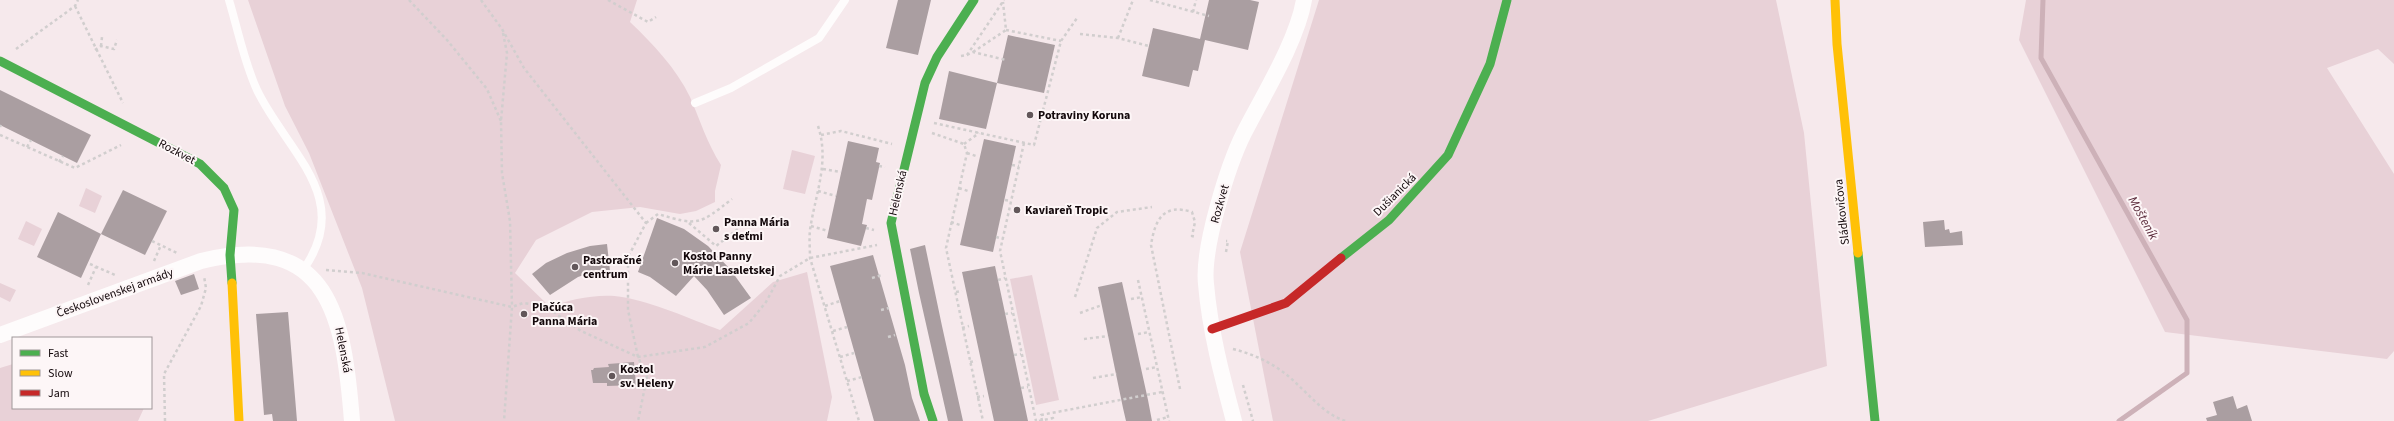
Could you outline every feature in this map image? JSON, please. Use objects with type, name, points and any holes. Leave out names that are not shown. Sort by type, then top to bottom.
[{"type":"street","name":"Helenská","points":[[933,421],[924,394],[891,223],[925,83],[932,67],[974,0]]},
{"type":"street","name":"Rozkvet","points":[[1234,421],[1212,329],[1205,283],[1210,239],[1236,150],[1284,54],[1302,12],[1304,0]]},
{"type":"street","name":"Dušianická","points":[[1212,329],[1286,303],[1388,220],[1428,179],[1448,155],[1490,64],[1507,0]]},
{"type":"street","name":"Sládkovičova","points":[[1835,0],[1838,52],[1875,421]]},
{"type":"street","name":"Rozkvet","points":[[0,61],[200,164],[224,188],[234,210],[230,255],[239,421]]},
{"type":"street","name":"Helenská","points":[[230,255],[266,255],[288,262],[303,270],[329,301],[341,331],[352,421]]},
{"type":"street","name":"Československej armády","points":[[0,335],[203,261],[230,255]]},
{"type":"lane","points":[[229,0],[247,67],[257,91],[302,159],[314,184],[320,211],[320,236],[317,247],[303,270]]},
{"type":"lane","points":[[695,104],[731,88],[819,38],[845,0]]},
{"type":"path","points":[[12,52],[75,6],[78,0]]},
{"type":"path","points":[[409,0],[447,40],[487,89],[502,121]]},
{"type":"path","points":[[481,0],[502,28],[524,68],[646,223]]},
{"type":"path","points":[[608,0],[648,22],[656,17]]},
{"type":"path","points":[[1118,38],[1133,0]]},
{"type":"path","points":[[1150,0],[1209,16]]},
{"type":"path","points":[[1193,12],[1196,0]]},
{"type":"path","points":[[1003,1],[1006,30]]},
{"type":"path","points":[[967,55],[1003,1]]},
{"type":"path","points":[[75,6],[95,50],[124,105]]},
{"type":"path","points":[[929,122],[1034,145],[1061,41],[1077,18]]},
{"type":"path","points":[[502,28],[507,53],[502,121],[502,173],[510,221],[512,308],[504,421]]},
{"type":"path","points":[[956,56],[967,55],[973,52],[1006,30],[1061,41]]},
{"type":"path","points":[[1080,34],[1118,38],[1149,46]]},
{"type":"path","points":[[101,46],[102,37]]},
{"type":"path","points":[[95,50],[101,46],[114,49],[117,40]]},
{"type":"path","points":[[973,52],[1006,60]]},
{"type":"path","points":[[818,126],[821,136],[823,168],[811,226],[810,258],[859,421]]},
{"type":"path","points":[[821,136],[841,131],[898,146]]},
{"type":"path","points":[[928,132],[964,144]]},
{"type":"path","points":[[964,144],[980,133]]},
{"type":"path","points":[[0,135],[75,168],[123,143]]},
{"type":"path","points":[[27,147],[31,140]]},
{"type":"path","points":[[1024,143],[1000,251],[1036,421]]},
{"type":"path","points":[[964,144],[967,153],[946,248],[983,421]]},
{"type":"path","points":[[967,153],[976,156]]},
{"type":"path","points":[[59,162],[63,156]]},
{"type":"path","points":[[1012,165],[1019,166]]},
{"type":"path","points":[[823,168],[841,172]]},
{"type":"path","points":[[959,188],[968,191]]},
{"type":"path","points":[[818,191],[836,196]]},
{"type":"path","points":[[689,223],[709,218],[732,199]]},
{"type":"path","points":[[1005,200],[1011,201]]},
{"type":"path","points":[[1075,297],[1097,228],[1117,212],[1152,207]]},
{"type":"path","points":[[1180,390],[1151,245],[1154,224],[1166,213],[1179,208],[1192,212],[1195,222],[1192,236],[1210,239]]},
{"type":"path","points":[[638,421],[647,377],[638,357],[628,310],[628,257],[646,223],[658,214],[689,223],[716,246],[738,229]]},
{"type":"path","points":[[951,222],[960,225]]},
{"type":"path","points":[[811,226],[828,231]]},
{"type":"path","points":[[996,236],[1003,239]]},
{"type":"path","points":[[152,241],[179,254]]},
{"type":"path","points":[[325,270],[362,273],[512,308],[523,303],[545,306],[581,331],[638,357],[705,347],[749,323],[766,302],[780,276],[810,258],[879,244]]},
{"type":"path","points":[[151,268],[161,245]]},
{"type":"path","points":[[165,421],[164,374],[201,306],[206,288],[203,261]]},
{"type":"path","points":[[90,264],[117,276]]},
{"type":"path","points":[[88,287],[96,267]]},
{"type":"path","points":[[872,278],[886,274]]},
{"type":"path","points":[[998,280],[1005,278]]},
{"type":"path","points":[[1138,280],[1169,421]]},
{"type":"path","points":[[956,292],[962,291]]},
{"type":"path","points":[[1130,299],[1142,297]]},
{"type":"path","points":[[825,306],[840,301]]},
{"type":"path","points":[[1080,313],[1102,305]]},
{"type":"path","points":[[1005,314],[1012,313]]},
{"type":"path","points":[[962,328],[969,326]]},
{"type":"path","points":[[833,331],[847,327]]},
{"type":"path","points":[[1138,334],[1149,332]]},
{"type":"path","points":[[1084,339],[1108,336]]},
{"type":"path","points":[[1233,349],[1248,352],[1273,365],[1297,383],[1311,398],[1339,419],[1346,421]]},
{"type":"path","points":[[840,357],[854,353]]},
{"type":"path","points":[[1014,355],[1021,354]]},
{"type":"path","points":[[970,362],[976,361]]},
{"type":"path","points":[[1146,369],[1157,367]]},
{"type":"path","points":[[1093,378],[1117,374]]},
{"type":"path","points":[[847,381],[862,377]]},
{"type":"path","points":[[1021,388],[1028,387]]},
{"type":"path","points":[[1042,421],[1041,416],[1162,392]]},
{"type":"path","points":[[978,397],[984,396]]},
{"type":"path","points":[[1156,420],[1168,417]]},
{"type":"path","points":[[1039,421],[1053,420]]},
{"type":"shaded area","points":[[248,0],[637,0],[630,22],[671,66],[678,76],[690,97],[708,140],[721,165],[715,191],[715,202],[696,211],[680,214],[640,207],[592,212],[536,240],[515,273],[550,307],[595,296],[622,297],[634,299],[659,307],[720,330],[773,282],[807,272],[832,397],[827,421],[395,421],[362,288],[309,153],[285,106]]},
{"type":"shaded area","points":[[1319,0],[1776,0],[1804,133],[1827,366],[1648,421],[1273,421],[1240,252]]},
{"type":"shaded area","points":[[2026,0],[2394,0],[2394,64],[2378,49],[2327,68],[2394,174],[2394,351],[2387,359],[2165,332],[2019,40]]},
{"type":"shaded area","points":[[792,150],[815,156],[805,194],[783,189]]},
{"type":"shaded area","points":[[86,188],[102,196],[95,213],[79,206]]},
{"type":"shaded area","points":[[26,221],[42,229],[34,246],[18,239]]},
{"type":"shaded area","points":[[1032,275],[1059,400],[1036,405],[1010,279]]},
{"type":"shaded area","points":[[0,283],[16,290],[10,302],[0,297]]},
{"type":"shaded area","points":[[12,364],[12,409],[144,409],[138,421],[0,421],[0,368]]},
{"type":"building","points":[[898,0],[931,0],[918,55],[886,48]]},
{"type":"building","points":[[1209,0],[1250,0],[1259,2],[1248,50],[1205,40],[1198,71],[1193,70],[1189,87],[1142,76],[1153,28],[1200,39]]},
{"type":"building","points":[[1008,35],[1055,45],[1044,93],[997,83]]},
{"type":"building","points":[[949,71],[997,83],[986,129],[939,119]]},
{"type":"building","points":[[0,90],[91,135],[77,163],[0,125]]},
{"type":"building","points":[[984,139],[1016,146],[993,252],[960,245]]},
{"type":"building","points":[[848,141],[879,148],[876,162],[880,163],[872,200],[867,199],[862,224],[867,225],[861,246],[827,238]]},
{"type":"building","points":[[123,190],[167,211],[145,255],[101,234]]},
{"type":"building","points":[[58,212],[101,234],[81,278],[37,257]]},
{"type":"building","name":"Kostol Panny Márie Lasaletskej","points":[[657,218],[684,229],[708,246],[730,269],[751,298],[724,315],[707,290],[694,276],[676,296],[650,277],[638,272]]},
{"type":"building","points":[[1944,220],[1945,230],[1949,229],[1950,233],[1962,231],[1963,245],[1925,247],[1923,222]]},
{"type":"building","name":"Pastoračné centrum","points":[[607,244],[610,271],[593,272],[578,277],[550,295],[532,274],[546,263],[567,253],[590,246]]},
{"type":"building","points":[[925,245],[963,421],[948,421],[919,293],[910,249]]},
{"type":"building","points":[[873,255],[905,365],[912,398],[920,421],[874,421],[830,266]]},
{"type":"building","points":[[995,266],[1028,421],[994,421],[962,272]]},
{"type":"building","points":[[194,274],[199,289],[181,295],[175,281]]},
{"type":"building","points":[[1122,282],[1152,421],[1126,421],[1123,408],[1098,287]]},
{"type":"building","points":[[288,312],[297,421],[273,421],[272,414],[264,415],[256,314]]},
{"type":"building","name":"Kostol sv. Heleny","points":[[634,362],[636,385],[607,386],[607,383],[593,383],[591,370],[594,368],[609,367],[608,364]]},
{"type":"building","points":[[2233,396],[2237,409],[2247,405],[2252,421],[2207,421],[2206,418],[2217,415],[2213,402]]},
{"type":"waterway","name":"Mošteník","points":[[2043,0],[2041,58],[2187,320],[2187,373],[2119,421]]},
{"type":"traffic: fast","points":[[933,421],[924,394],[891,223],[925,83],[937,57],[974,0]]},
{"type":"traffic: fast","points":[[1341,258],[1389,220],[1448,155],[1490,64],[1507,0]]},
{"type":"traffic: fast","points":[[0,61],[200,164],[224,188],[234,210],[230,255],[232,283]]},
{"type":"traffic: fast","points":[[1858,253],[1875,421]]},
{"type":"traffic: slow","points":[[1835,0],[1837,44],[1858,253]]},
{"type":"traffic: slow","points":[[232,283],[239,421]]},
{"type":"traffic: jam","points":[[1212,329],[1286,303],[1341,258]]},
{"type":"place","name":"Potraviny Koruna","points":[[1030,115]]},
{"type":"place","name":"Kaviareň Tropic","points":[[1017,210]]},
{"type":"place","name":"Panna Mária s deťmi","points":[[716,229]]},
{"type":"place","name":"Kostol Panny Márie Lasaletskej","points":[[675,263]]},
{"type":"place","name":"Pastoračné centrum","points":[[575,267]]},
{"type":"place","name":"Plačúca Panna Mária","points":[[524,314]]},
{"type":"place","name":"Kostol sv. Heleny","points":[[612,376]]}]
